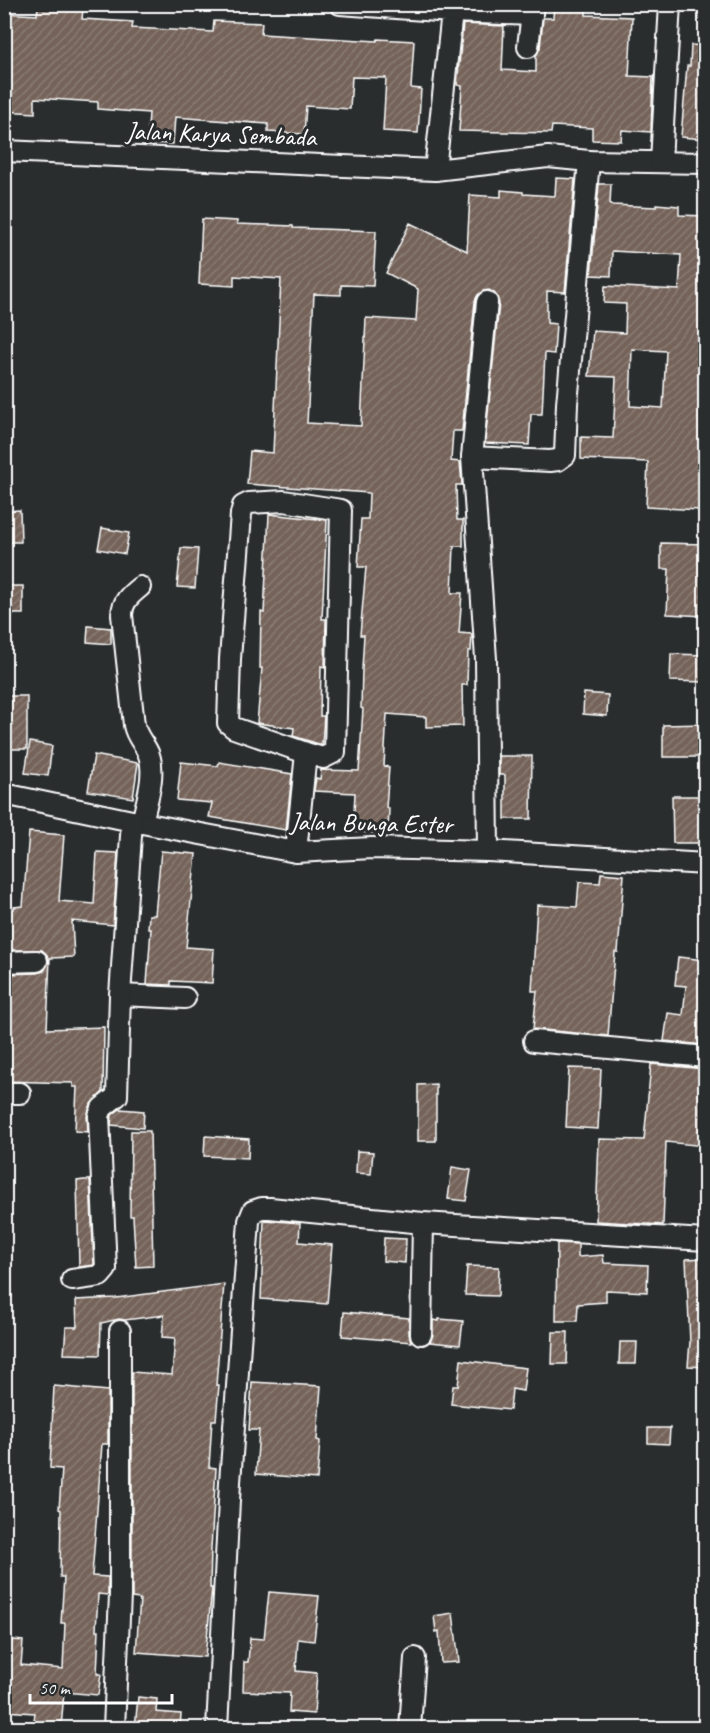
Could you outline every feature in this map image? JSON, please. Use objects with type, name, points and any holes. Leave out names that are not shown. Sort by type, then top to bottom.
[{"type":"street","points":[[340,4],[532,10],[528,47]]},
{"type":"street","points":[[662,161],[670,4]]},
{"type":"street","points":[[435,170],[453,8]]},
{"type":"street","name":"Jalan Karya Sembada","points":[[4,151],[435,170],[548,157],[589,162],[705,163]]},
{"type":"street","points":[[472,457],[550,461],[558,460],[565,455],[567,404],[589,162]]},
{"type":"street","points":[[487,302],[472,457],[486,659],[488,852]]},
{"type":"street","points":[[284,501],[341,510],[335,752],[323,758],[306,753],[234,728],[228,723],[230,659],[241,514],[243,506],[249,503],[284,501]]},
{"type":"street","points":[[72,1280],[100,1276],[106,1269],[99,1116],[102,1108],[117,1096],[120,995],[137,822],[152,770],[149,756],[135,731],[122,615],[122,608],[128,596],[140,587]]},
{"type":"street","points":[[296,852],[306,753]]},
{"type":"street","name":"Jalan Bunga Ester","points":[[4,794],[296,852],[372,848],[705,864]]},
{"type":"street","points":[[4,962],[37,961]]},
{"type":"street","points":[[120,995],[185,998]]},
{"type":"street","points":[[534,1041],[705,1057]]},
{"type":"street","points":[[217,1728],[230,1482],[251,1214],[256,1209],[270,1208],[423,1223],[705,1240]]},
{"type":"street","points":[[421,1334],[423,1223]]},
{"type":"street","points":[[114,1728],[120,1595],[120,1331]]},
{"type":"street","points":[[410,1728],[415,1658]]},
{"type":"building","points":[[554,4],[586,4],[586,15],[632,17],[629,76],[653,77],[651,132],[622,130],[621,141],[592,140],[592,128],[552,126],[551,133],[459,131],[462,86],[457,85],[463,24],[504,26],[502,70],[536,72],[536,56],[540,48],[543,18],[553,18]]},
{"type":"building","points":[[38,7],[83,9],[82,19],[133,22],[132,28],[213,32],[214,21],[262,23],[261,34],[414,41],[411,88],[421,89],[418,133],[383,131],[386,78],[352,77],[350,109],[306,106],[304,134],[268,132],[268,124],[175,117],[173,144],[147,143],[149,113],[98,109],[98,102],[35,98],[35,113],[4,111],[4,13],[37,15]]},
{"type":"building","points":[[691,45],[705,46],[704,139],[681,137]]},
{"type":"building","points":[[556,178],[575,179],[565,292],[547,291],[547,323],[556,324],[554,354],[545,353],[542,414],[531,414],[529,445],[485,443],[499,303],[494,293],[489,290],[483,291],[475,301],[462,431],[453,431],[451,461],[460,462],[462,485],[456,485],[457,520],[463,520],[463,546],[454,546],[452,593],[462,593],[459,633],[472,634],[471,651],[468,651],[467,685],[462,685],[463,726],[426,727],[426,717],[387,714],[384,766],[389,767],[386,808],[389,808],[388,833],[353,832],[355,793],[314,791],[316,778],[320,779],[321,770],[359,771],[364,635],[360,635],[366,567],[358,567],[361,519],[368,519],[369,493],[247,484],[250,451],[273,453],[281,279],[234,276],[234,286],[199,284],[202,219],[237,221],[237,224],[293,226],[293,228],[376,231],[373,286],[341,285],[341,295],[314,294],[307,423],[361,426],[366,318],[416,321],[418,289],[386,273],[410,223],[467,251],[470,195],[501,197],[501,190],[555,196]]},
{"type":"building","points":[[599,184],[611,184],[610,204],[612,205],[679,206],[679,215],[705,216],[705,418],[702,458],[705,458],[705,480],[701,480],[700,510],[646,507],[648,462],[581,459],[581,437],[613,438],[616,377],[589,376],[593,331],[625,333],[626,304],[604,303],[605,286],[679,290],[681,255],[612,251],[611,276],[591,275]],"holes":[[[632,349],[666,351],[663,408],[630,406]]]},
{"type":"building","points":[[20,510],[21,542],[4,542],[4,511]]},
{"type":"building","points":[[269,514],[327,520],[322,619],[326,619],[325,667],[321,666],[320,716],[324,716],[322,745],[293,736],[294,728],[257,723],[262,668],[260,668],[261,612],[264,613]]},
{"type":"building","points":[[102,528],[129,533],[125,554],[98,549]]},
{"type":"building","points":[[661,543],[705,544],[705,616],[667,614],[669,569],[661,569]]},
{"type":"building","points":[[181,548],[198,549],[195,588],[177,587]]},
{"type":"building","points":[[4,586],[23,586],[23,614],[4,614]]},
{"type":"building","points":[[88,626],[111,628],[111,644],[87,642]]},
{"type":"building","points":[[671,654],[705,655],[705,682],[670,681]]},
{"type":"building","points":[[584,693],[608,695],[607,716],[583,714]]},
{"type":"building","points":[[4,696],[27,696],[27,749],[4,749]]},
{"type":"building","points":[[705,724],[705,757],[663,757],[663,725]]},
{"type":"building","points":[[30,742],[52,746],[48,776],[25,773]]},
{"type":"building","points":[[94,755],[138,763],[133,798],[88,791]]},
{"type":"building","points":[[499,756],[532,756],[531,819],[505,819],[505,775],[499,775]]},
{"type":"building","points":[[181,762],[218,766],[219,762],[292,774],[286,830],[209,817],[212,803],[177,800]]},
{"type":"building","points":[[672,796],[705,796],[705,843],[673,843]]},
{"type":"building","points":[[29,832],[64,835],[59,901],[94,904],[97,852],[118,853],[113,925],[72,921],[74,957],[50,958],[47,1029],[104,1027],[103,1092],[91,1104],[87,1116],[88,1132],[75,1131],[77,1087],[73,1087],[73,1083],[4,1081],[4,974],[38,973],[44,971],[49,961],[42,950],[4,950],[4,909],[23,906]]},
{"type":"building","points":[[161,851],[196,854],[186,947],[214,949],[212,983],[171,981],[171,985],[147,984],[151,929],[148,929],[149,915],[155,915]]},
{"type":"building","points":[[601,873],[624,875],[608,1036],[533,1029],[537,991],[532,991],[537,905],[577,907],[579,882],[600,883]]},
{"type":"building","points":[[678,957],[705,960],[705,1045],[664,1041],[668,1013],[683,1015],[686,986],[675,985]]},
{"type":"building","points":[[651,1064],[705,1069],[705,1146],[666,1142],[663,1225],[596,1221],[599,1139],[644,1140]]},
{"type":"building","points":[[569,1068],[601,1069],[598,1129],[566,1127]]},
{"type":"building","points":[[436,1084],[436,1141],[418,1141],[418,1085]]},
{"type":"building","points":[[120,1109],[144,1111],[143,1128],[111,1125],[112,1115]]},
{"type":"building","points":[[131,1131],[150,1131],[153,1266],[136,1267],[133,1216],[130,1216]]},
{"type":"building","points":[[205,1136],[249,1139],[248,1158],[204,1156]]},
{"type":"building","points":[[357,1151],[373,1152],[371,1174],[356,1173]]},
{"type":"building","points":[[452,1167],[471,1170],[466,1201],[448,1199]]},
{"type":"building","points":[[90,1180],[94,1265],[79,1267],[77,1181]]},
{"type":"building","points":[[264,1220],[300,1223],[299,1242],[332,1245],[327,1304],[261,1299]]},
{"type":"building","points":[[384,1238],[406,1239],[405,1263],[383,1261]]},
{"type":"building","points":[[557,1243],[578,1244],[578,1257],[603,1255],[604,1263],[648,1265],[647,1292],[606,1290],[606,1302],[578,1304],[577,1321],[556,1321]]},
{"type":"building","points":[[705,1258],[705,1367],[688,1366],[690,1342],[686,1259]]},
{"type":"building","points":[[467,1266],[499,1267],[498,1296],[465,1295]]},
{"type":"building","points":[[224,1284],[216,1385],[219,1385],[216,1420],[212,1420],[209,1467],[216,1468],[211,1548],[210,1588],[212,1588],[205,1657],[136,1652],[140,1599],[132,1598],[132,1372],[172,1375],[175,1338],[162,1337],[164,1315],[119,1319],[101,1323],[100,1355],[64,1354],[66,1327],[77,1327],[76,1300],[116,1298]]},
{"type":"building","points":[[344,1312],[409,1318],[411,1342],[342,1336]]},
{"type":"building","points":[[439,1319],[463,1321],[460,1345],[430,1342],[433,1335],[433,1320],[439,1321]]},
{"type":"building","points":[[553,1332],[568,1332],[567,1364],[552,1364]]},
{"type":"building","points":[[620,1342],[637,1342],[636,1364],[619,1364]]},
{"type":"building","points":[[461,1360],[526,1368],[523,1391],[512,1389],[510,1410],[451,1404],[453,1386],[458,1386]]},
{"type":"building","points":[[252,1382],[321,1386],[317,1479],[256,1474],[259,1430],[249,1430]]},
{"type":"building","points":[[54,1386],[108,1391],[108,1444],[102,1444],[92,1576],[108,1577],[108,1595],[98,1594],[97,1674],[101,1674],[98,1695],[64,1692],[61,1728],[33,1728],[35,1713],[4,1711],[4,1639],[23,1641],[21,1665],[63,1669],[65,1623],[61,1623],[64,1577],[60,1577],[61,1510],[59,1509],[62,1469],[50,1468]]},
{"type":"building","points":[[648,1428],[670,1428],[669,1444],[648,1443]]},
{"type":"building","points":[[269,1592],[319,1596],[314,1641],[298,1639],[296,1671],[317,1673],[314,1714],[289,1712],[290,1693],[243,1691],[244,1662],[248,1662],[250,1638],[264,1639]]},
{"type":"building","points":[[453,1613],[459,1662],[441,1663],[439,1631],[436,1632],[434,1616]]},
{"type":"building","points":[[138,1697],[157,1699],[156,1712],[181,1714],[180,1728],[135,1728]]}]
